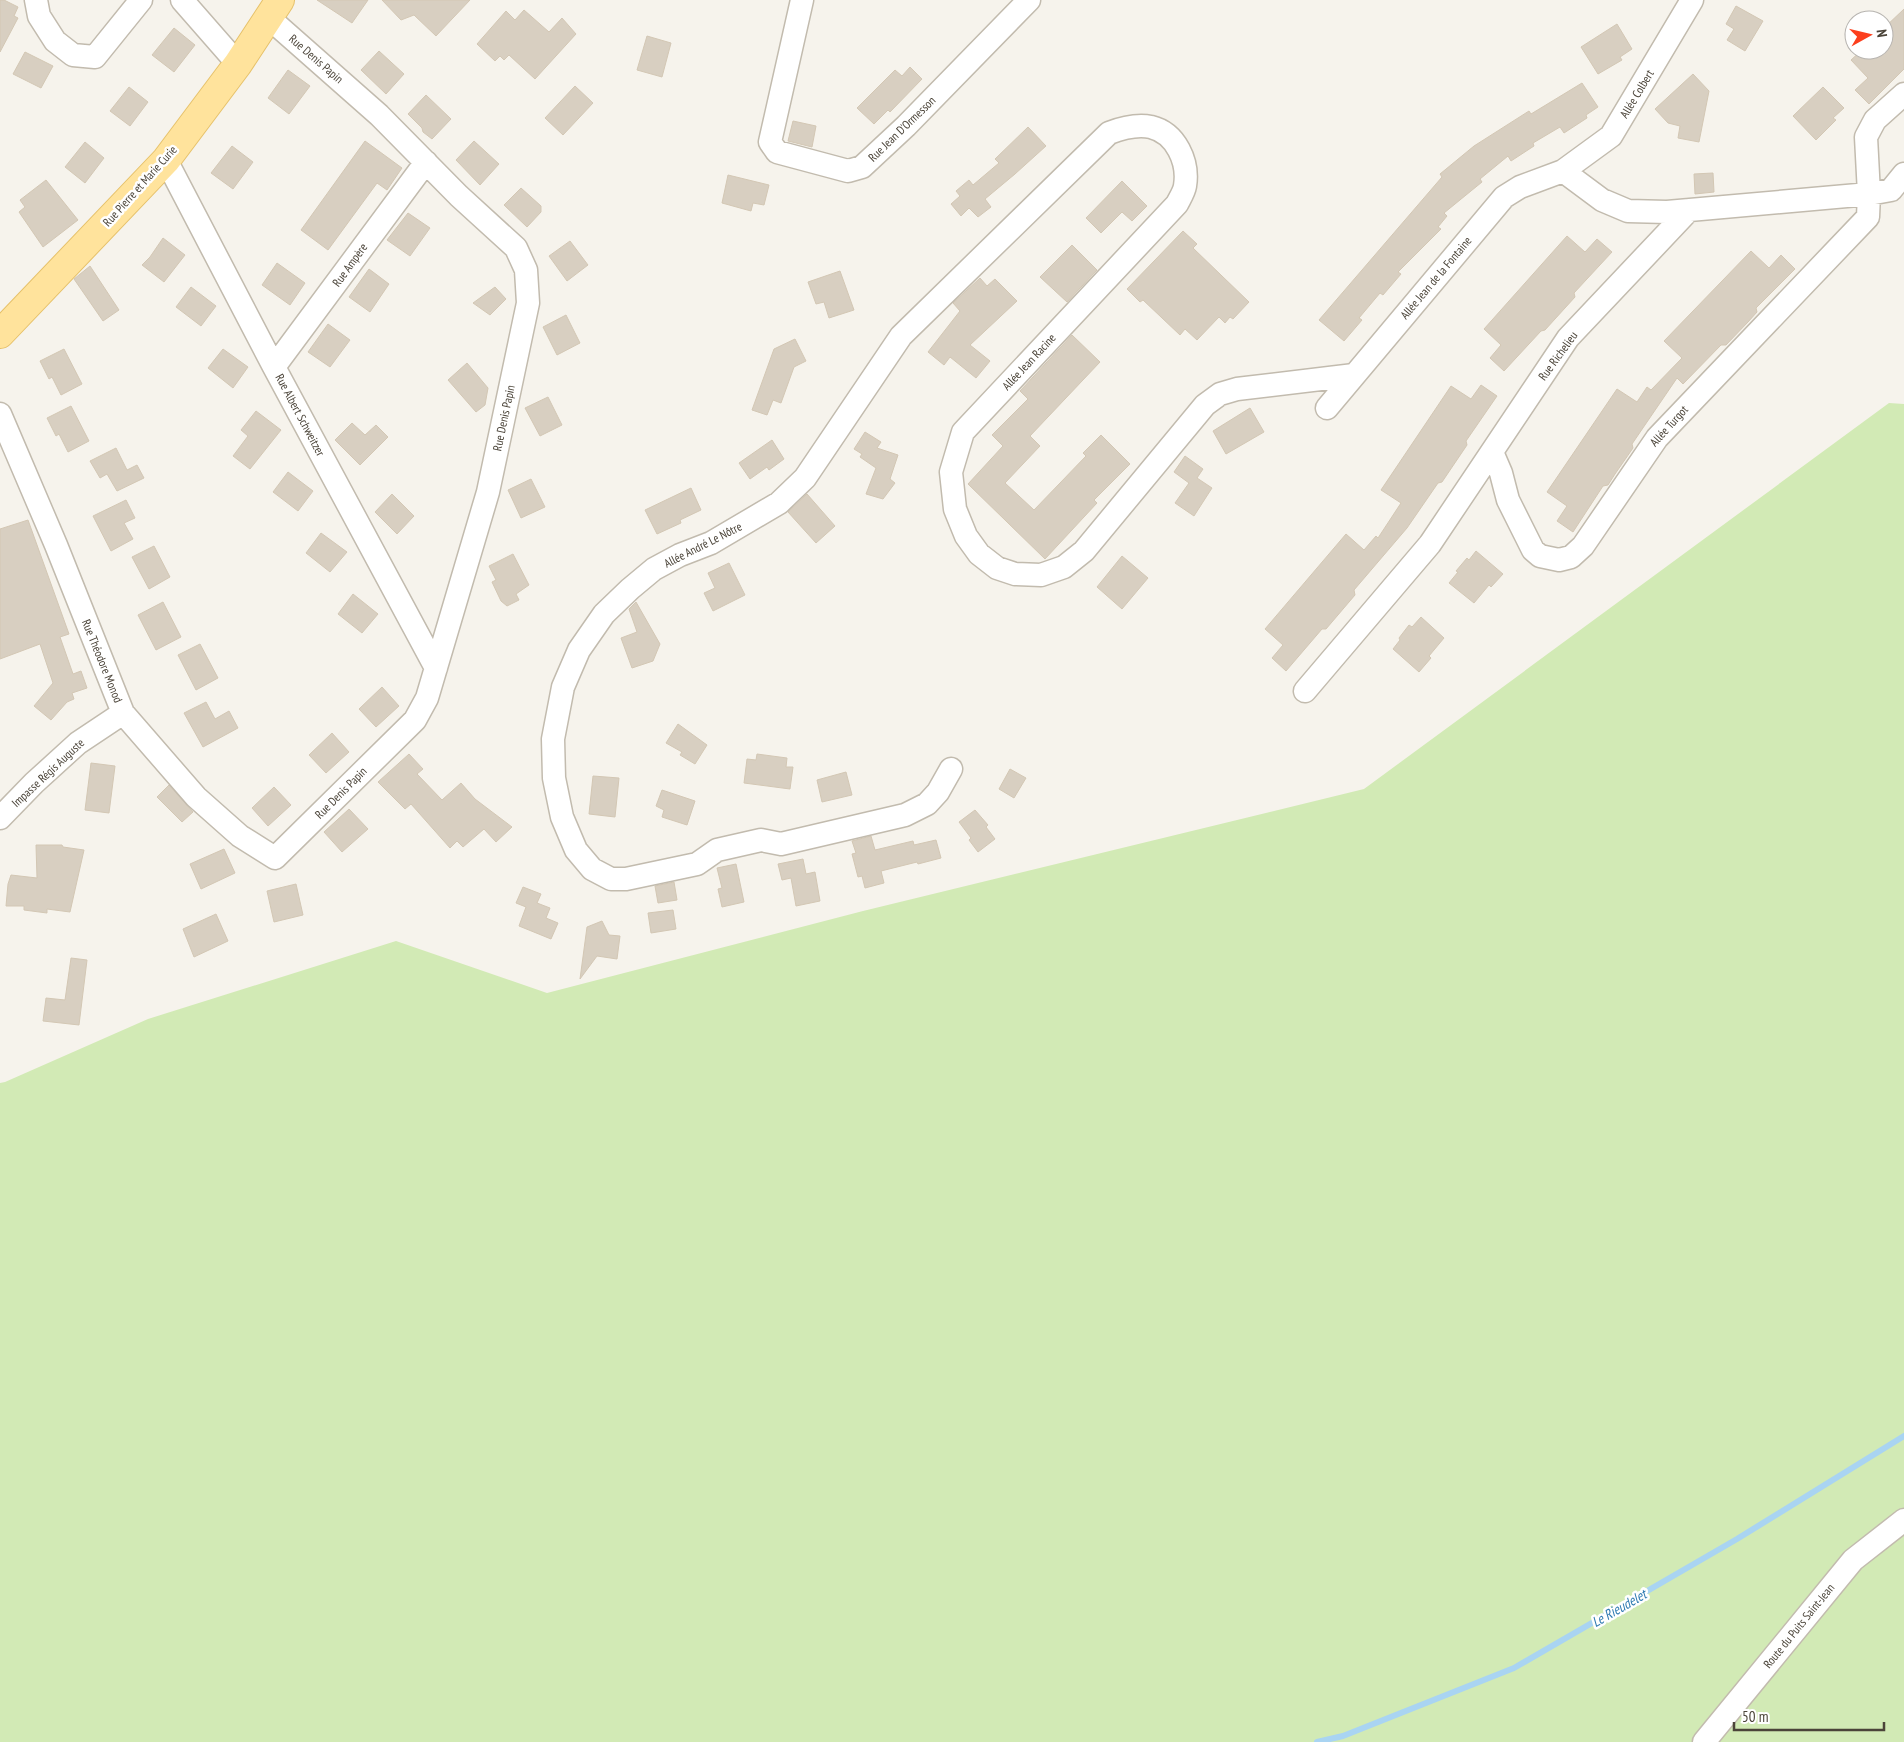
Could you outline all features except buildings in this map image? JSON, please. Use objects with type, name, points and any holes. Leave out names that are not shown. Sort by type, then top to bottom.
[{"type":"main road","name":"Rue Pierre et Marie Curie","points":[[0,334],[166,160],[238,64],[274,9]]},
{"type":"street","points":[[36,0],[39,16],[55,41],[73,55],[95,58],[141,0]]},
{"type":"street","points":[[182,0],[238,64]]},
{"type":"street","name":"Rue Jean D'Ormesson","points":[[802,0],[770,142],[777,152],[848,171],[862,167],[906,126],[1029,0]]},
{"type":"street","name":"Allée Colbert","points":[[1563,171],[1611,136],[1692,0]]},
{"type":"street","name":"Rue Denis Papin","points":[[274,9],[379,116],[516,248],[526,270],[528,303],[488,492],[427,698],[415,720],[275,858]]},
{"type":"street","name":"Allée Turgot","points":[[1492,452],[1501,473],[1508,500],[1533,550],[1540,556],[1550,559],[1559,560],[1572,557],[1583,546],[1657,438],[1868,217],[1869,194],[1866,137],[1875,120],[1904,94]]},
{"type":"street","name":"Allée Jean Racine","points":[[876,371],[901,336],[1109,133],[1137,126],[1152,127],[1165,134],[1175,143],[1183,158],[1186,172],[1185,188],[1178,204],[963,432],[951,472],[953,491],[956,510],[966,536],[979,554],[997,568],[1015,574],[1041,575],[1064,567],[1084,552],[1205,405],[1220,394],[1238,389],[1354,376]]},
{"type":"street","name":"Rue Albert Schweitzer","points":[[166,160],[274,368],[436,668]]},
{"type":"street","name":"Rue Ampère","points":[[274,368],[426,162]]},
{"type":"street","points":[[1563,171],[1602,200],[1628,211],[1667,212],[1869,194],[1891,190],[1904,174]]},
{"type":"street","name":"Allée Jean de la Fontaine","points":[[1326,408],[1504,196],[1520,187],[1563,171]]},
{"type":"street","name":"Rue Richelieu","points":[[1304,691],[1430,544],[1568,338],[1689,210]]},
{"type":"street","name":"Allée André Le Nôtre","points":[[876,371],[805,478],[779,504],[712,543],[680,555],[654,569],[604,614],[579,650],[563,687],[553,739],[554,778],[562,817],[576,850],[592,869],[611,879],[626,879],[697,864],[717,850],[743,844],[761,840],[781,844],[905,815],[927,804],[938,792],[950,769]]},
{"type":"street","name":"Rue Théodore Monod","points":[[0,414],[56,544],[123,713],[196,797],[240,836],[275,858]]},
{"type":"street","name":"Impasse Régis Auguste","points":[[0,818],[34,782],[78,743],[123,713]]},
{"type":"street","name":"Route du Puits Saint-Jean","points":[[1704,1742],[1853,1560],[1904,1520]]},
{"type":"green space","points":[[1889,403],[1904,404],[1904,1742],[0,1742],[0,1083],[148,1019],[396,941],[547,993],[863,911],[1364,789]]},
{"type":"waterway","name":"Le Rieudelet","points":[[1317,1742],[1343,1736],[1514,1668],[1737,1539],[1904,1436]]}]
